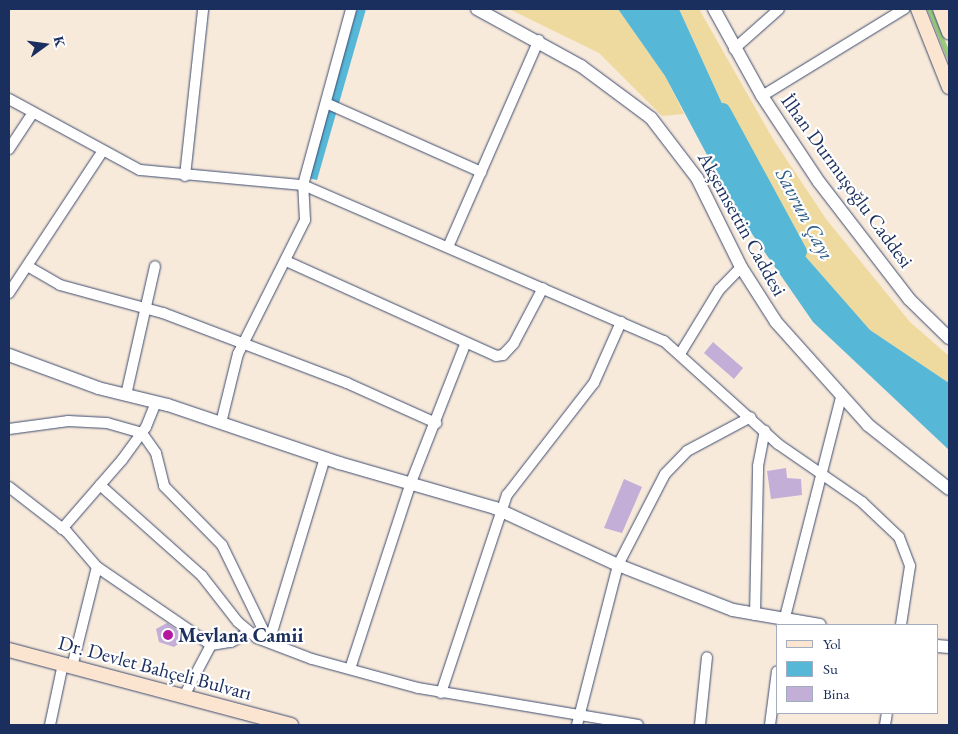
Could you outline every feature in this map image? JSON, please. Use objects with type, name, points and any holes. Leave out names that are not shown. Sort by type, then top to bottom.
[{"type":"main road","points":[[918,9],[949,87]]},
{"type":"main road","points":[[940,9],[949,32]]},
{"type":"main road","name":"Dr. Devlet Bahçeli Bulvarı","points":[[9,650],[184,696],[269,722],[291,725]]},
{"type":"street","points":[[185,176],[203,9]]},
{"type":"street","points":[[221,423],[225,391],[243,344],[305,220],[303,185],[351,9]]},
{"type":"street","name":"Akşemsettin Caddesi","points":[[477,9],[539,40],[626,96],[667,135],[697,178],[741,267],[776,322],[841,396],[894,448],[949,489]]},
{"type":"street","name":"İlhan Durmuşoğlu Caddesi","points":[[714,9],[734,49],[762,96],[819,182],[909,299],[949,338]]},
{"type":"street","points":[[734,49],[778,9]]},
{"type":"street","points":[[762,96],[904,9]]},
{"type":"street","points":[[448,247],[539,40]]},
{"type":"street","points":[[9,99],[32,114],[102,152],[140,170],[185,176],[303,185],[664,341],[765,431],[819,474],[862,502],[898,537],[910,566],[901,624]]},
{"type":"street","points":[[326,103],[481,172]]},
{"type":"street","points":[[9,149],[32,114]]},
{"type":"street","points":[[9,293],[29,267],[102,152]]},
{"type":"street","points":[[286,261],[465,345],[503,355],[543,288]]},
{"type":"street","points":[[126,395],[155,266]]},
{"type":"street","points":[[29,267],[88,295],[147,308],[243,344],[436,423]]},
{"type":"street","points":[[680,354],[719,290],[741,267]]},
{"type":"street","points":[[441,693],[503,512],[525,468],[594,383],[621,322]]},
{"type":"street","points":[[350,669],[410,485],[436,423],[465,345]]},
{"type":"street","points":[[9,355],[126,395],[156,402],[410,485],[503,512],[618,565],[755,615],[783,623],[802,624]]},
{"type":"street","points":[[783,623],[819,474],[841,396]]},
{"type":"street","points":[[62,529],[142,433],[156,402]]},
{"type":"street","points":[[578,720],[618,565],[665,474],[687,451],[751,417]]},
{"type":"street","points":[[9,429],[68,421],[107,423],[142,433],[156,453],[164,486],[222,545],[269,642]]},
{"type":"street","points":[[755,615],[758,466],[765,431]]},
{"type":"street","points":[[269,642],[325,458]]},
{"type":"street","points":[[100,485],[202,576],[250,632],[269,642],[350,669],[441,693],[578,720],[638,725]]},
{"type":"street","points":[[9,487],[62,529],[98,567],[211,646],[231,642],[250,632]]},
{"type":"street","points":[[50,725],[98,567]]},
{"type":"street","points":[[184,696],[211,646]]},
{"type":"street","points":[[700,725],[707,657]]},
{"type":"street","points":[[770,725],[776,678]]},
{"type":"green space","points":[[927,9],[932,9],[949,50],[949,63]]},
{"type":"sand","points":[[509,9],[618,9],[665,76],[684,114],[662,116],[599,53]]},
{"type":"sand","points":[[679,9],[699,9],[773,139],[826,219],[910,322],[949,356],[949,383],[870,330],[805,256],[755,176]]},
{"type":"water","points":[[357,9],[366,9],[317,180],[308,178]]},
{"type":"water","points":[[618,9],[679,9],[755,176],[805,256],[870,330],[949,383],[949,450],[813,322],[739,215],[665,76]]},
{"type":"building","points":[[713,342],[743,368],[734,379],[704,353]]},
{"type":"building","points":[[786,468],[787,478],[801,479],[802,495],[771,499],[767,471]]},
{"type":"building","points":[[624,479],[642,487],[622,533],[604,528]]},
{"type":"building","name":"Mevlana Camii","points":[[167,623],[178,631],[181,642],[174,647],[159,642],[156,629]]},
{"type":"waterway","name":"Savrun Çayı","points":[[722,112],[798,252]]},
{"type":"place","name":"Mevlana Camii","points":[[168,635]]}]
